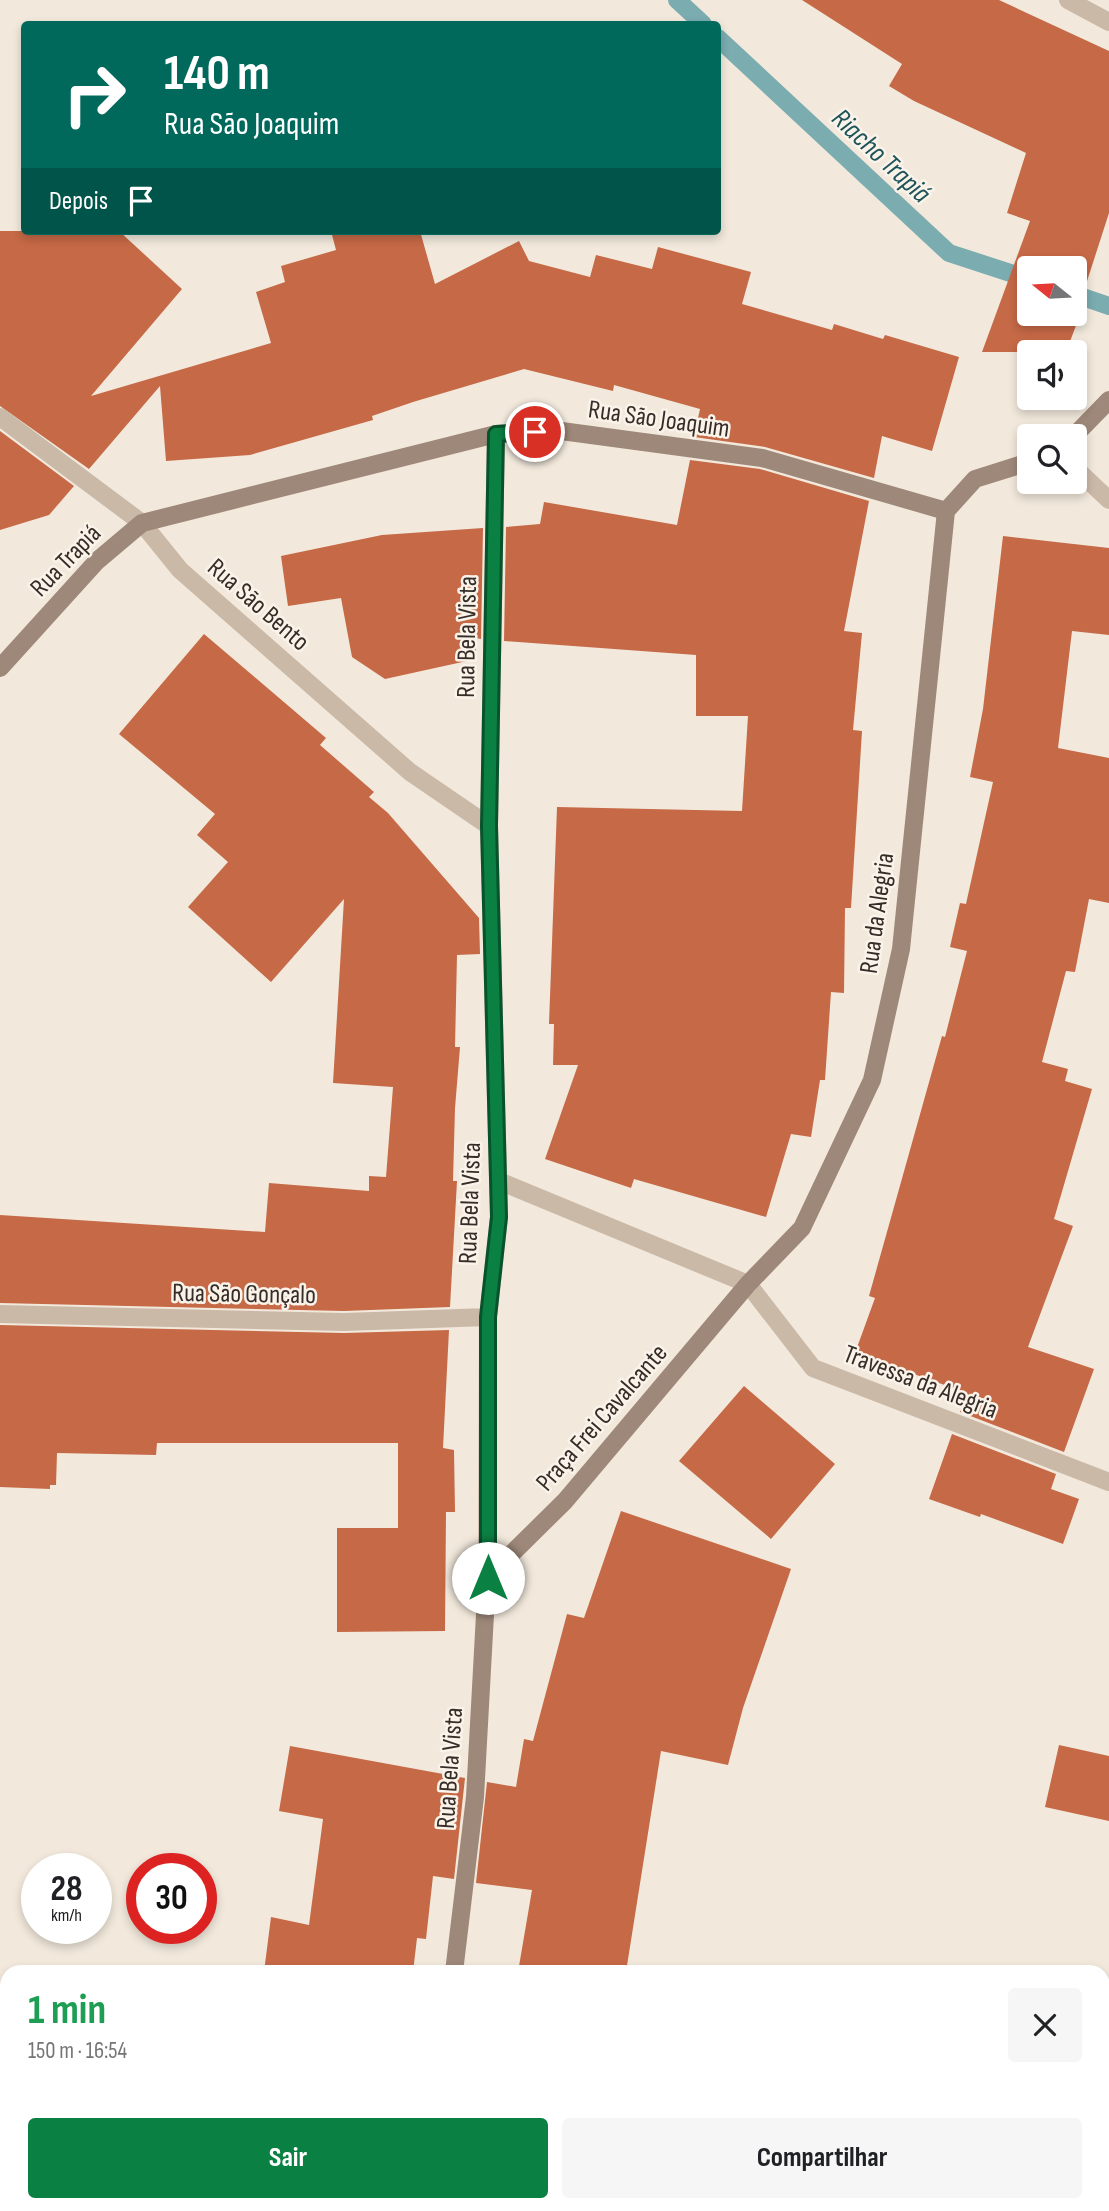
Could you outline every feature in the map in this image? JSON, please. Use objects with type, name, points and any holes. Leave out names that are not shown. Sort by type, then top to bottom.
[{"type":"street","points":[[1068,0],[1109,22]]},
{"type":"street","points":[[1086,424],[1109,400]]},
{"type":"street","name":"Rua São Bento","points":[[0,417],[142,523],[180,570],[400,762],[489,826]]},
{"type":"street","name":"Rua São Joaquim","points":[[142,523],[496,434],[554,430],[762,458],[946,511]]},
{"type":"street","name":"Rua Bela Vista","points":[[455,1965],[475,1797],[488,1578],[488,1317],[499,1217],[489,826],[496,434]]},
{"type":"street","points":[[946,511],[975,479],[1017,466]]},
{"type":"street","points":[[1087,479],[1109,500]]},
{"type":"street","name":"Rua da Alegria","points":[[748,1284],[802,1227],[872,1080],[901,949],[946,511]]},
{"type":"street","name":"Rua Trapiá","points":[[0,668],[97,561],[142,523]]},
{"type":"street","points":[[499,1181],[748,1284]]},
{"type":"street","name":"Travessa da Alegria","points":[[748,1284],[813,1368],[1109,1482]]},
{"type":"street","name":"Praça Frei Cavalcante","points":[[488,1578],[565,1500],[748,1284]]},
{"type":"street","name":"Rua São Gonçalo","points":[[0,1314],[344,1322],[488,1317]]},
{"type":"building","points":[[802,0],[999,0],[1109,51],[1109,213],[1087,281],[1087,256],[1017,256],[1030,221],[1007,213],[1026,153],[914,101],[889,86],[902,64]]},
{"type":"building","points":[[0,231],[21,231],[21,235],[123,235],[182,289],[91,396],[271,343],[256,292],[285,282],[281,266],[336,250],[332,235],[421,235],[435,284],[519,241],[529,261],[590,277],[596,255],[652,269],[658,247],[751,272],[742,304],[832,330],[834,324],[883,339],[885,335],[959,357],[932,451],[882,436],[874,478],[765,447],[694,437],[700,409],[614,385],[613,391],[524,369],[413,402],[372,416],[373,420],[250,455],[166,461],[160,386],[89,469],[0,406]]},
{"type":"building","points":[[1017,256],[1017,326],[1076,326],[1071,340],[1017,340],[1017,352],[982,352]]},
{"type":"building","points":[[0,431],[74,486],[49,515],[0,530]]},
{"type":"building","points":[[690,460],[760,469],[869,501],[844,631],[862,633],[853,730],[862,731],[851,908],[845,908],[844,993],[831,992],[825,1080],[820,1080],[811,1137],[791,1134],[766,1217],[634,1179],[631,1188],[545,1159],[578,1065],[553,1065],[554,1024],[549,1024],[557,807],[742,811],[748,716],[696,716],[696,655],[504,641],[506,527],[540,524],[544,502],[677,525]]},
{"type":"building","points":[[483,528],[481,639],[476,638],[476,659],[385,679],[352,657],[341,598],[288,606],[281,556],[382,535]]},
{"type":"building","points":[[1003,536],[1109,548],[1109,635],[1072,631],[1058,748],[1109,758],[1109,903],[1089,899],[1075,972],[1066,971],[1042,1062],[1068,1069],[1065,1081],[1092,1089],[1054,1219],[1073,1226],[1028,1347],[1094,1369],[1064,1452],[960,1412],[967,1393],[855,1353],[875,1298],[869,1296],[942,1036],[945,1037],[967,951],[950,947],[960,903],[966,904],[993,782],[970,777],[983,709]]},
{"type":"building","points":[[204,634],[326,738],[320,745],[374,792],[369,797],[388,813],[479,918],[480,954],[457,955],[455,1047],[460,1047],[455,1108],[453,1181],[457,1181],[450,1307],[344,1311],[0,1303],[0,1215],[265,1232],[269,1183],[369,1191],[369,1176],[386,1177],[393,1087],[333,1083],[344,899],[271,982],[188,907],[228,862],[197,835],[215,814],[119,734]]},
{"type":"building","points":[[0,1325],[344,1333],[449,1330],[443,1448],[454,1450],[455,1512],[446,1512],[445,1631],[337,1632],[337,1528],[398,1528],[398,1443],[157,1443],[156,1455],[57,1453],[56,1485],[50,1485],[50,1489],[0,1487]]},
{"type":"building","points":[[744,1386],[835,1464],[771,1539],[679,1461]]},
{"type":"building","points":[[952,1434],[1056,1474],[1051,1489],[1079,1499],[1063,1544],[981,1514],[980,1517],[929,1499]]},
{"type":"building","points":[[621,1511],[791,1569],[743,1708],[728,1765],[661,1751],[627,1965],[519,1965],[532,1890],[476,1883],[487,1782],[516,1787],[524,1739],[533,1741],[567,1614],[584,1618]]},
{"type":"building","points":[[1059,1745],[1109,1756],[1109,1821],[1045,1807]]},
{"type":"building","points":[[290,1746],[465,1778],[454,1879],[433,1876],[426,1939],[417,1938],[414,1965],[265,1965],[271,1917],[309,1925],[323,1819],[279,1811]]},
{"type":"waterway","name":"Riacho Trapiá","points":[[677,0],[700,21]]},
{"type":"waterway","name":"Riacho Trapiá","points":[[721,41],[949,253],[1017,275]]},
{"type":"waterway","name":"Riacho Trapiá","points":[[1087,298],[1109,306]]},
{"type":"route","points":[[488,1578],[488,1317],[499,1217],[489,826],[496,434],[535,432]]}]
